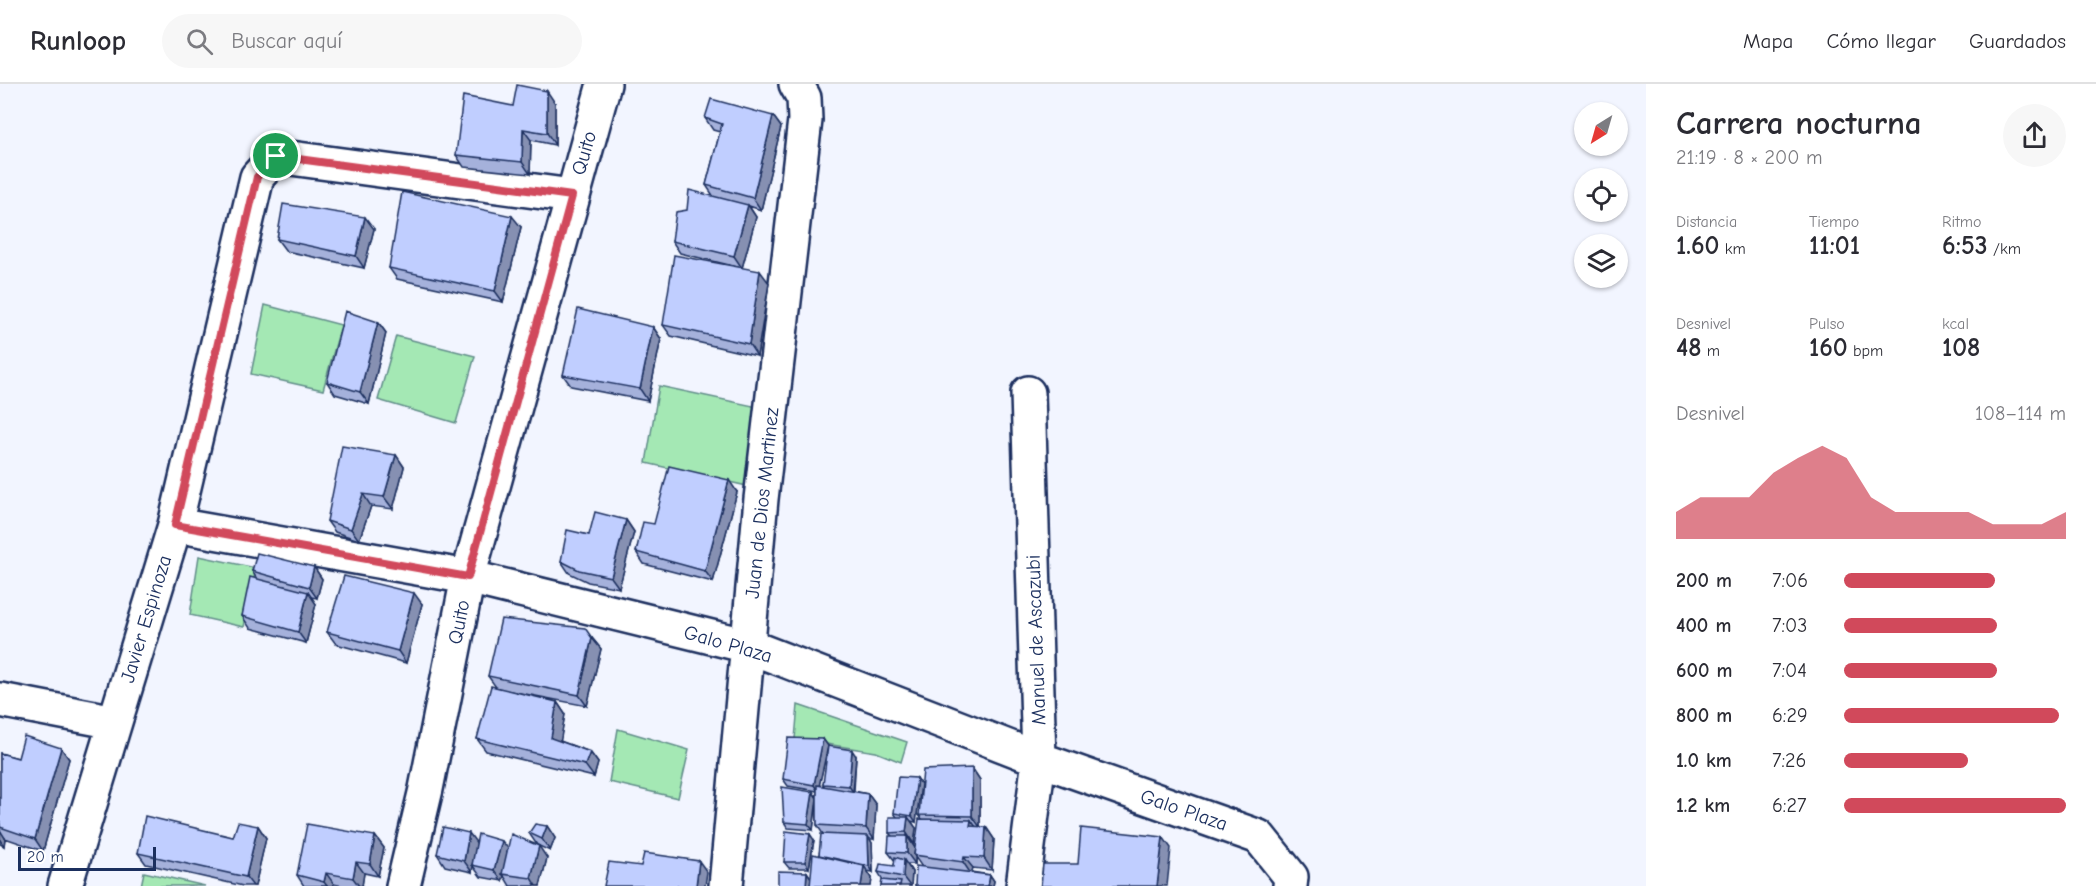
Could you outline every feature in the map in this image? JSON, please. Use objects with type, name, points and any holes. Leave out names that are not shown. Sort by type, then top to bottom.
[{"type":"street","name":"Quito","points":[[403,886],[426,789],[468,577],[603,84]]},
{"type":"street","name":"Juan de Dios Martinez","points":[[726,886],[761,498],[805,120],[804,98],[796,84]]},
{"type":"street","name":"Javier Espinoza","points":[[66,886],[175,525],[257,177],[276,156],[572,196]]},
{"type":"street","name":"Manuel de Ascazubi","points":[[1023,886],[1039,759],[1028,393]]},
{"type":"street","name":"Galo Plaza","points":[[175,525],[468,577],[748,646],[1039,759],[1259,837],[1291,877],[1290,886]]},
{"type":"street","points":[[0,700],[115,722]]},
{"type":"green space","points":[[265,305],[341,325],[323,390],[251,374]]},
{"type":"green space","points":[[396,336],[475,356],[456,423],[378,400]]},
{"type":"green space","points":[[659,386],[758,407],[747,486],[646,463]]},
{"type":"green space","points":[[199,556],[256,568],[244,627],[190,615]]},
{"type":"green space","points":[[798,705],[907,742],[901,762],[876,752],[795,739]]},
{"type":"green space","points":[[618,729],[689,750],[678,798],[609,782]]},
{"type":"green space","points":[[144,872],[205,886],[141,886]]},
{"type":"building","points":[[517,85],[547,91],[547,133],[523,129],[522,162],[456,155],[463,96],[513,106]]},
{"type":"building","points":[[711,99],[773,116],[753,198],[706,185],[722,124],[705,118]]},
{"type":"building","points":[[689,190],[748,205],[734,256],[672,241],[676,212],[687,210]]},
{"type":"building","points":[[402,192],[512,216],[495,291],[389,268]]},
{"type":"building","points":[[283,204],[365,217],[356,256],[277,239]]},
{"type":"building","points":[[674,255],[760,271],[749,344],[663,325]]},
{"type":"building","points":[[578,309],[653,327],[640,389],[563,375]]},
{"type":"building","points":[[345,311],[378,322],[360,392],[327,382]]},
{"type":"building","points":[[342,446],[396,455],[384,497],[363,494],[351,529],[327,521]]},
{"type":"building","points":[[669,466],[729,480],[705,571],[636,552],[643,522],[654,524]]},
{"type":"building","points":[[595,512],[626,520],[611,577],[579,570],[561,561],[567,530],[589,535]]},
{"type":"building","points":[[257,553],[314,567],[309,587],[252,571]]},
{"type":"building","points":[[344,576],[414,593],[398,651],[327,632]]},
{"type":"building","points":[[250,577],[308,592],[298,632],[242,616]]},
{"type":"building","points":[[501,619],[585,628],[592,638],[579,695],[488,676]]},
{"type":"building","points":[[491,686],[557,702],[551,738],[590,752],[585,765],[477,739]]},
{"type":"building","points":[[24,736],[61,748],[35,839],[0,827],[0,753],[18,758]]},
{"type":"building","points":[[788,738],[823,739],[814,785],[783,779]]},
{"type":"building","points":[[828,746],[852,750],[849,786],[823,784]]},
{"type":"building","points":[[972,768],[972,816],[919,815],[923,770]]},
{"type":"building","points":[[898,777],[917,778],[912,816],[894,813]]},
{"type":"building","points":[[817,785],[868,794],[866,828],[817,825]]},
{"type":"building","points":[[782,787],[813,792],[808,824],[784,822]]},
{"type":"building","points":[[145,816],[233,837],[238,822],[258,826],[246,877],[138,853]]},
{"type":"building","points":[[889,817],[908,817],[906,832],[889,833]]},
{"type":"building","points":[[919,819],[971,820],[970,826],[986,827],[984,858],[964,857],[963,862],[914,855]]},
{"type":"building","points":[[307,824],[375,836],[370,864],[356,862],[353,878],[326,873],[324,882],[297,875]]},
{"type":"building","points":[[535,824],[547,826],[542,839],[529,833]]},
{"type":"building","points":[[443,827],[469,833],[464,861],[437,854]]},
{"type":"building","points":[[1081,828],[1163,837],[1157,886],[1041,886],[1043,864],[1078,864]]},
{"type":"building","points":[[786,831],[810,834],[805,862],[784,862]]},
{"type":"building","points":[[478,834],[502,841],[494,870],[472,865]]},
{"type":"building","points":[[511,834],[539,846],[531,878],[502,874]]},
{"type":"building","points":[[821,834],[868,836],[869,866],[819,855]]},
{"type":"building","points":[[889,836],[907,836],[907,853],[888,852]]},
{"type":"building","points":[[644,853],[699,861],[696,886],[604,886],[609,862],[641,866]]},
{"type":"building","points":[[813,854],[864,866],[861,886],[810,886]]},
{"type":"building","points":[[895,857],[904,860],[903,877],[878,872],[880,864],[894,866]]},
{"type":"building","points":[[916,866],[990,875],[988,886],[915,886]]},
{"type":"building","points":[[778,871],[807,872],[806,886],[778,886]]},
{"type":"building","points":[[882,880],[901,882],[900,886],[881,886]]},
{"type":"route","points":[[276,156],[572,196],[468,577],[175,525],[257,177],[276,156]]}]
